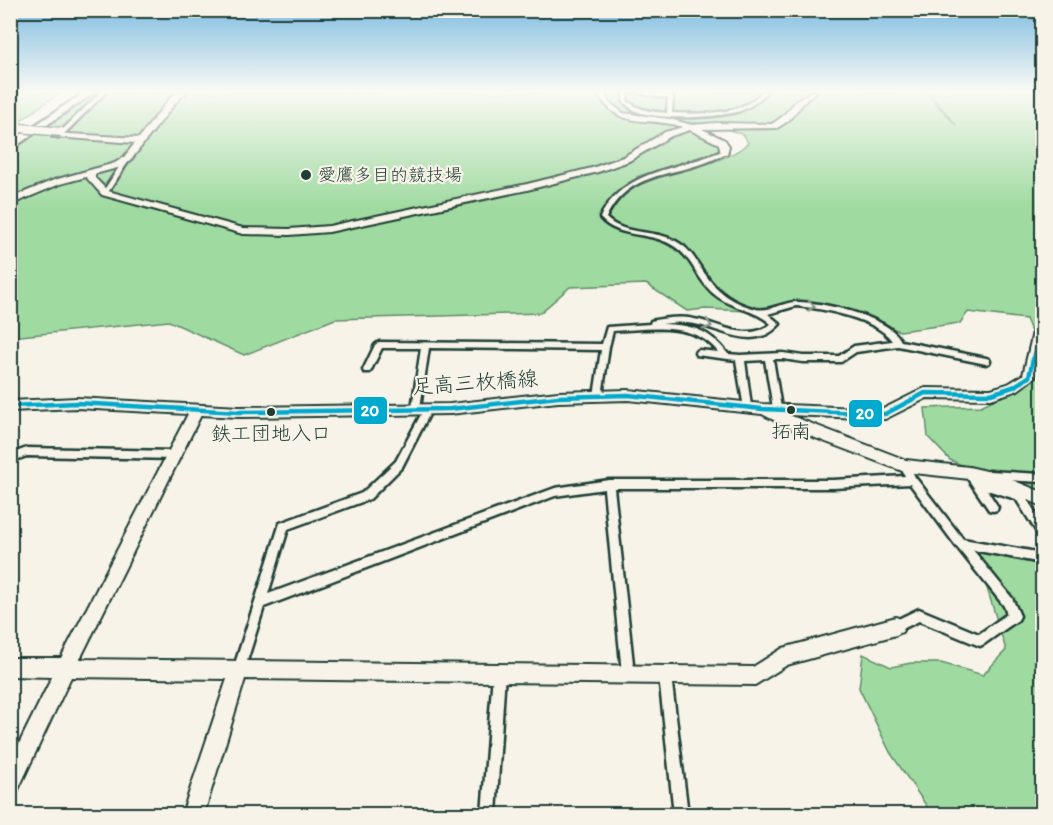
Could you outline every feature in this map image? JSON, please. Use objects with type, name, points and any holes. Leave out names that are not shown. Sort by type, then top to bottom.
[{"type":"highway","points":[[10,147],[34,130]]},
{"type":"street","points":[[25,130],[141,139]]},
{"type":"street","points":[[59,134],[63,130]]},
{"type":"street","points":[[105,193],[148,130]]},
{"type":"street","points":[[91,174],[90,178],[105,193],[243,231],[308,231],[464,201],[595,170],[626,159],[668,135],[682,130]]},
{"type":"street","points":[[652,327],[654,323],[680,320],[751,336],[771,331],[776,324],[771,318],[723,299],[706,284],[689,254],[683,248],[663,237],[611,226],[603,218],[621,193],[642,178],[723,152],[725,146],[722,142],[696,130]]},
{"type":"street","points":[[10,202],[57,182],[109,169],[127,159]]},
{"type":"street","points":[[754,313],[770,312],[794,304],[814,305],[882,326],[896,336],[898,343]]},
{"type":"street","points":[[770,408],[885,414],[925,393],[991,394],[1013,387],[1029,376],[1042,326]]},
{"type":"street","points":[[598,396],[610,329],[652,327],[703,333],[719,345],[725,356]]},
{"type":"street","points":[[699,353],[740,358],[783,356],[803,359],[841,359],[854,350],[898,343],[986,361]]},
{"type":"street","points":[[367,370],[379,345],[605,347]]},
{"type":"street","points":[[193,814],[284,526],[366,496],[399,464],[422,409],[425,345]]},
{"type":"street","points":[[740,358],[747,406]]},
{"type":"street","points":[[769,358],[770,408]]},
{"type":"street","name":"足高三枚橋線","points":[[10,406],[77,403],[196,411],[450,409],[558,397],[649,396],[770,408]]},
{"type":"street","points":[[770,408],[794,424],[905,466],[972,478],[995,479],[1042,499]]},
{"type":"street","points":[[10,785],[66,668],[196,411]]},
{"type":"street","points":[[10,458],[27,452],[70,451],[175,455]]},
{"type":"street","points":[[10,667],[755,676],[783,657],[896,626],[919,615],[980,640],[1014,616],[1008,602],[912,480],[905,466]]},
{"type":"street","points":[[972,478],[1042,478]]},
{"type":"street","points":[[972,478],[993,507]]},
{"type":"street","points":[[972,478],[1019,496],[1042,531]]},
{"type":"street","points":[[259,603],[555,492],[609,484],[834,484],[912,480]]},
{"type":"street","points":[[609,484],[628,673]]},
{"type":"street","points":[[960,543],[1042,558]]},
{"type":"street","points":[[489,814],[499,673]]},
{"type":"street","points":[[665,676],[681,814]]},
{"type":"green space","points":[[38,130],[700,130],[718,142],[721,150],[636,177],[664,174],[711,163],[738,151],[748,143],[744,135],[731,130],[1042,130],[1042,288],[1040,290],[1042,290],[1042,499],[950,460],[928,437],[925,408],[981,406],[1027,383],[1033,343],[1026,319],[968,312],[960,323],[900,331],[853,315],[794,304],[770,312],[705,309],[687,311],[646,284],[570,287],[540,313],[335,319],[244,355],[169,321],[11,337],[11,150]]},
{"type":"green space","points":[[976,552],[1042,565],[1042,814],[932,814],[890,752],[859,688],[863,654],[891,667],[911,663],[941,663],[983,675],[1006,650]]},
{"type":"transit line","name":"20","points":[[10,406],[77,403],[239,412],[450,409],[558,397],[628,395],[762,409],[885,414],[925,393],[991,394],[1013,387],[1029,377],[1042,326]]},
{"type":"place","name":"愛鷹多目的競技場","points":[[306,175]]},
{"type":"place","name":"拓南","points":[[791,410]]},
{"type":"place","name":"鉄工団地入口","points":[[271,412]]}]
